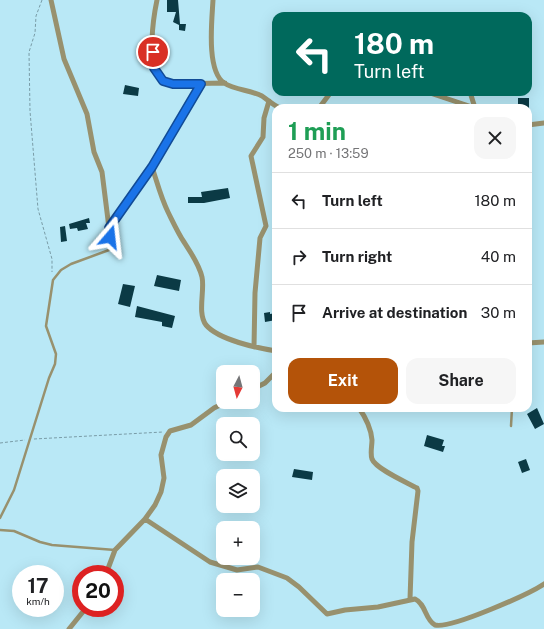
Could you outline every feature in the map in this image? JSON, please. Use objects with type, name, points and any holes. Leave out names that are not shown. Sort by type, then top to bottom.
[{"type":"street","points":[[51,0],[64,59],[85,107],[94,152],[102,172],[109,228]]},
{"type":"street","points":[[157,0],[153,18],[152,37],[154,68],[159,78],[166,83],[225,83]]},
{"type":"street","points":[[212,0],[213,62],[218,78],[225,83],[262,96],[273,104]]},
{"type":"street","points":[[109,228],[152,167],[201,84]]},
{"type":"street","points":[[440,96],[463,104]]},
{"type":"street","points":[[254,347],[255,293],[260,238],[266,226],[252,156],[263,137],[264,118],[268,101]]},
{"type":"street","points":[[532,125],[544,123]]},
{"type":"street","points":[[152,167],[167,210],[196,260],[202,276],[202,304],[205,324],[215,332],[254,347],[272,350]]},
{"type":"street","points":[[532,343],[544,342]]},
{"type":"street","points":[[260,386],[272,376]]},
{"type":"street","points":[[110,565],[116,550],[145,519],[155,505],[161,492],[164,478],[161,455],[166,437],[170,431],[191,424],[216,407]]},
{"type":"street","points":[[361,412],[369,426],[372,440],[372,460],[396,477],[417,488],[418,491],[412,542],[410,599]]},
{"type":"street","points":[[145,519],[210,562],[237,570],[258,567],[287,578],[299,587],[327,614],[345,610],[378,607],[415,599],[420,601],[431,621],[436,625],[442,626],[469,619],[510,603],[544,584]]},
{"type":"street","points":[[69,629],[79,617]]},
{"type":"lane","points":[[0,518],[14,490],[29,440],[55,364],[56,354],[46,326],[53,280],[61,270],[71,264],[109,250],[111,246],[109,228]]},
{"type":"lane","points":[[511,426],[512,412]]},
{"type":"lane","points":[[0,530],[14,531],[40,542],[52,545],[116,550]]},
{"type":"path","points":[[42,0],[36,16],[35,33],[29,52],[30,110],[38,209],[52,259],[53,280]]},
{"type":"path","points":[[0,443],[44,438],[170,431]]},
{"type":"building","points":[[167,0],[178,0],[180,24],[186,24],[185,31],[179,30],[179,25],[173,22],[176,12],[167,12]]},
{"type":"building","points":[[125,85],[139,88],[138,96],[123,94]]},
{"type":"building","points":[[518,98],[529,98],[529,104],[518,104]]},
{"type":"building","points":[[228,188],[230,198],[204,203],[188,203],[188,197],[202,197],[201,192]]},
{"type":"building","points":[[89,218],[90,223],[86,223],[88,229],[78,231],[77,228],[70,229],[69,224]]},
{"type":"building","points":[[65,226],[67,241],[61,242],[60,227]]},
{"type":"building","points":[[157,275],[181,280],[179,291],[154,286]]},
{"type":"building","points":[[123,284],[135,286],[130,307],[118,304]]},
{"type":"building","points":[[137,306],[175,316],[172,328],[162,326],[162,322],[135,317]]},
{"type":"building","points":[[270,312],[270,314],[272,314],[272,321],[265,322],[264,313]]},
{"type":"building","points":[[537,408],[544,424],[535,429],[527,414]]},
{"type":"building","points":[[427,435],[444,440],[442,446],[445,446],[443,452],[424,446]]},
{"type":"building","points":[[526,459],[530,470],[522,473],[518,462]]},
{"type":"building","points":[[294,469],[313,472],[312,480],[292,477]]},
{"type":"route","points":[[110,237],[109,228],[152,167],[201,84],[166,83],[159,78],[156,73],[154,68],[153,52]]}]
